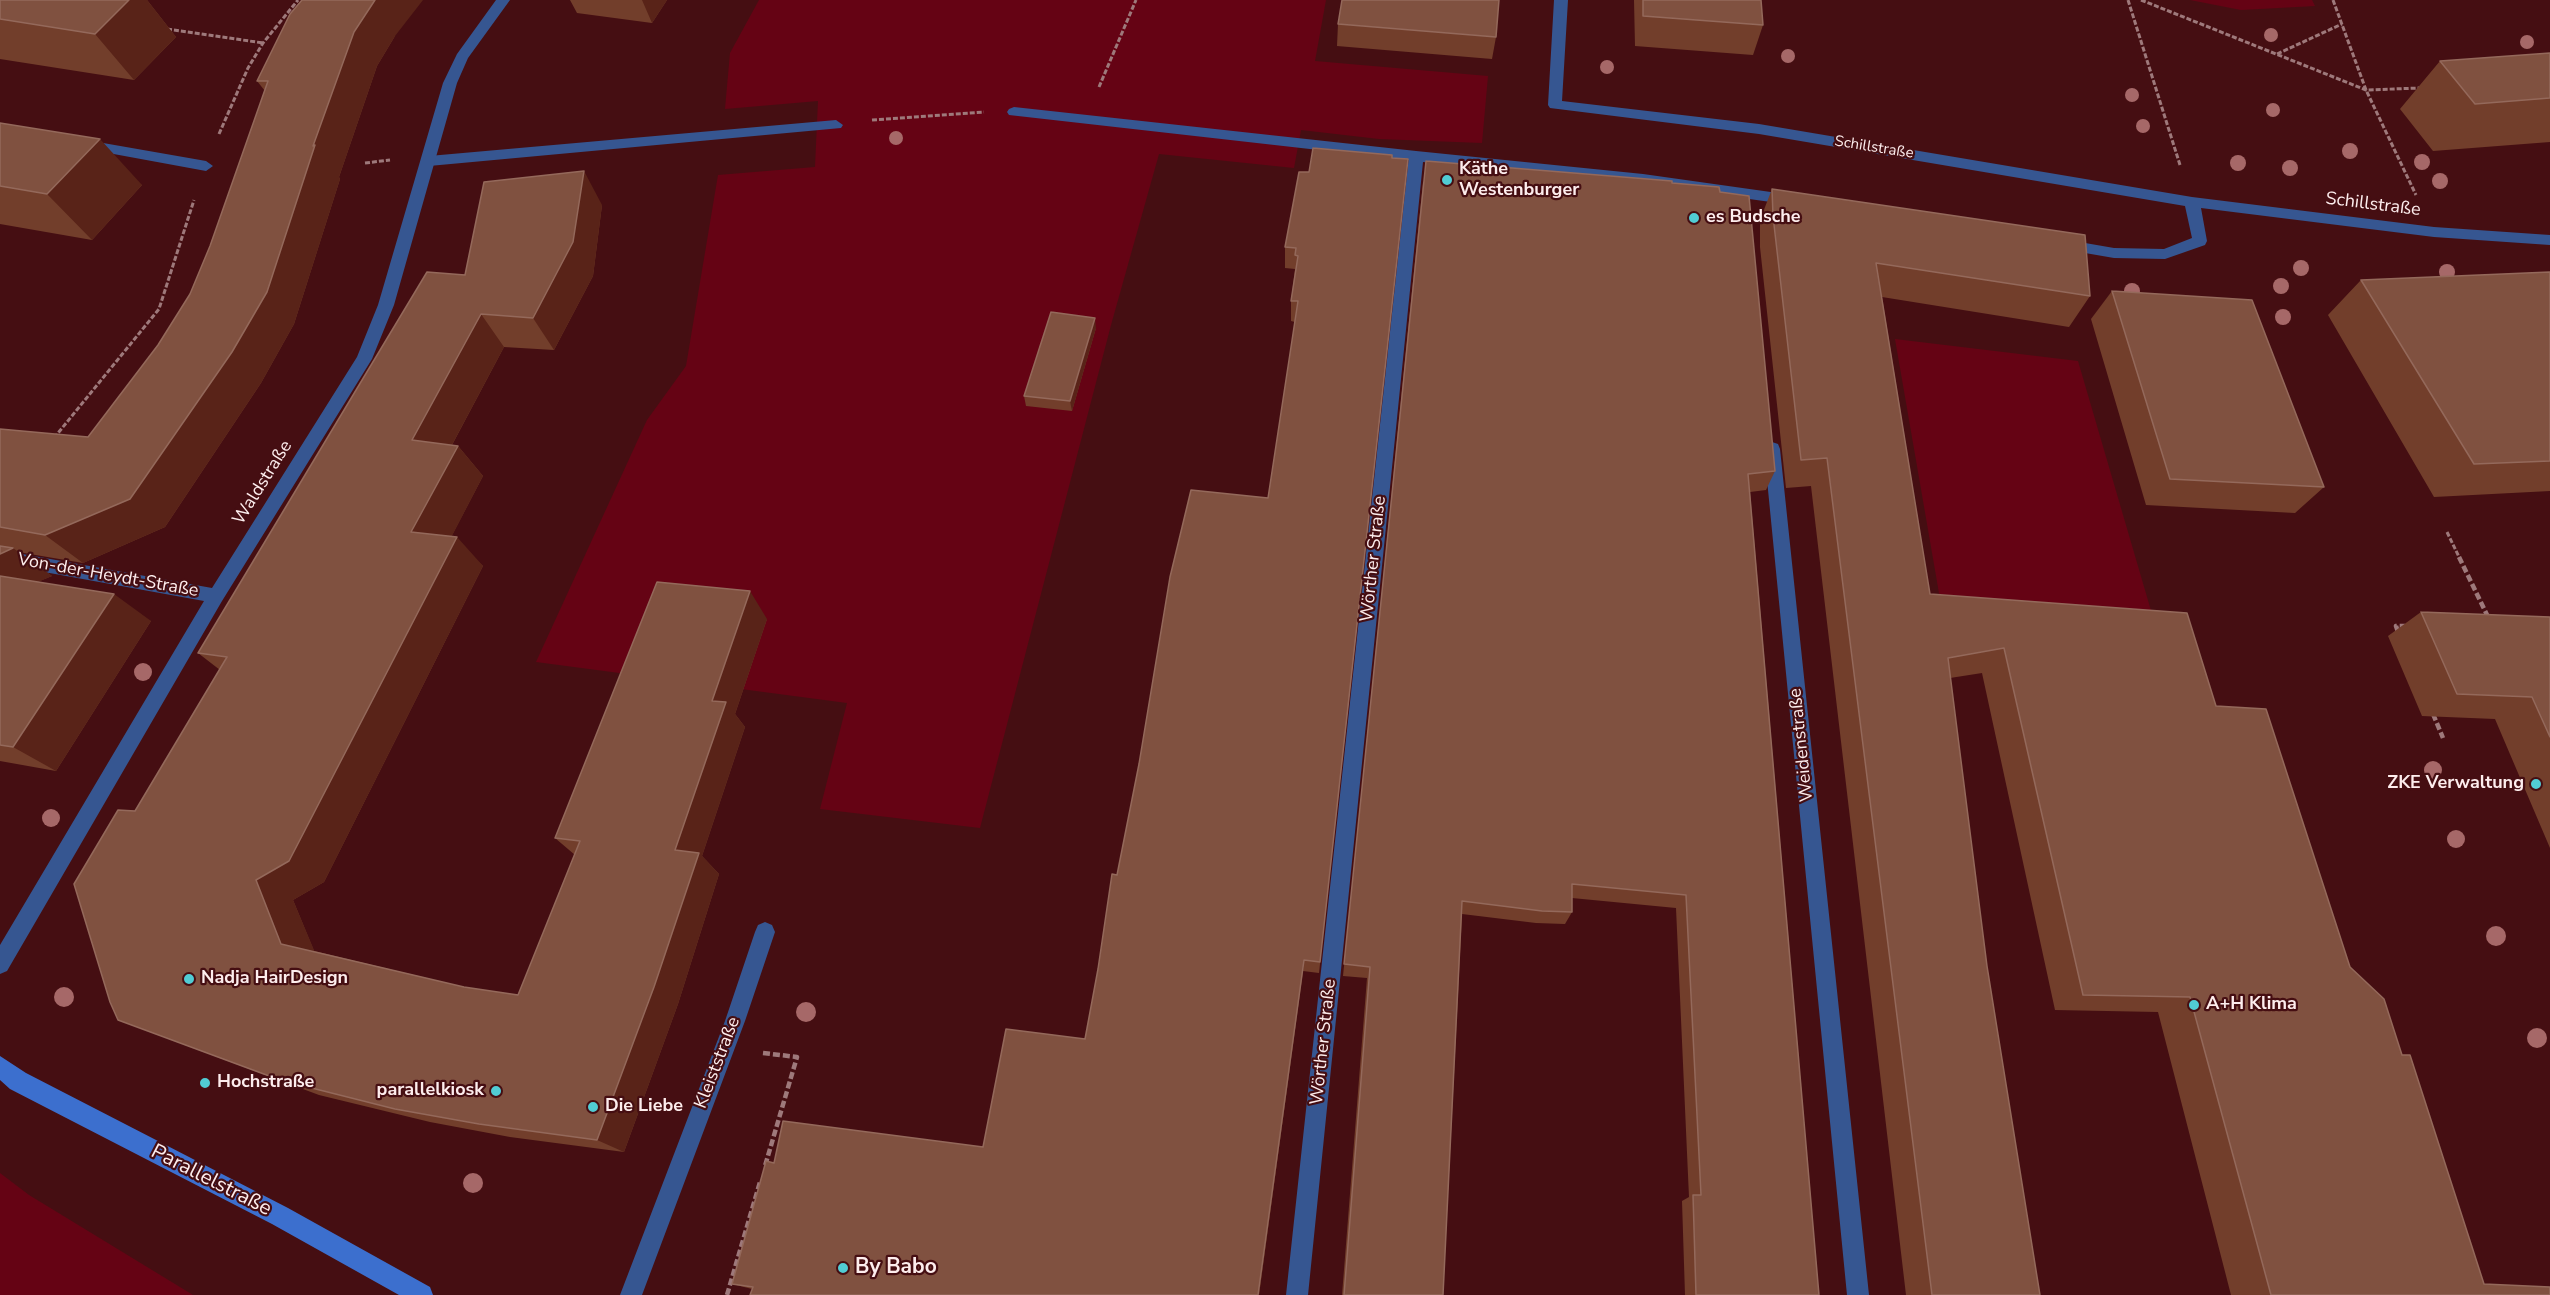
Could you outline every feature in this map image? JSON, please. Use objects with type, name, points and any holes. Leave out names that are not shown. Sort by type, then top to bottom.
[{"type":"main road","name":"Parallelstraße","points":[[0,1067],[18,1081],[280,1216],[422,1295]]},
{"type":"street","name":"Waldstraße","points":[[0,964],[216,596],[364,359],[378,331],[450,83],[462,57],[503,0]]},
{"type":"street","name":"Schillstraße","points":[[1560,0],[1555,105],[1759,129],[2192,202],[2434,232],[2550,240]]},
{"type":"street","points":[[1014,112],[1643,179],[1803,202]]},
{"type":"street","points":[[429,161],[836,125]]},
{"type":"street","points":[[75,143],[206,166]]},
{"type":"street","name":"Wörther Straße","points":[[1297,1295],[1416,156]]},
{"type":"street","points":[[1749,194],[1749,214]]},
{"type":"street","points":[[2045,241],[2114,253],[2165,254],[2200,241],[2192,202]]},
{"type":"street","name":"Weidenstraße","points":[[1769,425],[1858,1295]]},
{"type":"street","name":"Von-der-Heydt-Straße","points":[[0,557],[216,596]]},
{"type":"street","name":"Kleiststraße","points":[[631,1295],[765,932]]},
{"type":"path","points":[[54,438],[159,309],[206,166],[248,68],[263,43],[298,0]]},
{"type":"path","points":[[1087,119],[1136,0]]},
{"type":"path","points":[[2128,0],[2192,202]]},
{"type":"path","points":[[2141,0],[2366,90],[2424,88]]},
{"type":"path","points":[[2333,0],[2366,90],[2434,232]]},
{"type":"path","points":[[2276,55],[2342,24]]},
{"type":"path","points":[[159,27],[263,43]]},
{"type":"path","points":[[836,125],[847,122],[995,111],[1014,112]]},
{"type":"path","points":[[2447,531],[2488,618]]},
{"type":"path","points":[[2403,642],[2396,626],[2406,626]]},
{"type":"path","points":[[2429,705],[2443,738]]},
{"type":"path","points":[[724,1048],[797,1057],[727,1295]]},
{"type":"shaded area","points":[[759,0],[1326,0],[1315,61],[1488,76],[1482,143],[1379,139],[1301,130],[1294,168],[1159,154],[1111,325],[980,828],[820,809],[847,703],[536,662],[647,420],[686,366],[718,175],[815,167],[818,101],[725,109],[730,53]]},
{"type":"shaded area","points":[[2190,0],[2312,0],[2315,6],[2241,10]]},
{"type":"shaded area","points":[[1895,339],[2078,361],[2159,638],[1944,622]]},
{"type":"shaded area","points":[[0,1173],[29,1195],[193,1295],[0,1295]]},
{"type":"building","points":[[0,0],[129,0],[95,34],[0,19]]},
{"type":"building","points":[[302,0],[375,0],[354,32],[313,146],[315,145],[267,292],[232,352],[130,499],[45,535],[0,527],[0,429],[88,437],[158,345],[190,294],[210,246],[268,81],[257,81],[290,14]]},
{"type":"building","points":[[1342,0],[1499,0],[1496,37],[1338,24]]},
{"type":"building","points":[[1643,0],[1761,0],[1763,25],[1643,16]]},
{"type":"building","points":[[2550,53],[2550,98],[2475,104],[2440,61]]},
{"type":"building","points":[[0,123],[100,139],[47,194],[0,186]]},
{"type":"building","points":[[1313,148],[1392,155],[1392,158],[1408,159],[1320,962],[1304,960],[1258,1295],[750,1295],[753,1287],[732,1284],[766,1161],[774,1163],[783,1121],[983,1147],[1006,1029],[1085,1039],[1112,874],[1117,875],[1139,764],[1170,577],[1191,490],[1268,498],[1298,301],[1291,301],[1298,256],[1295,255],[1296,248],[1285,247],[1299,172],[1309,172]]},
{"type":"building","points":[[1426,161],[1672,181],[1672,183],[1719,187],[1720,192],[1749,196],[1775,471],[1748,474],[1819,1295],[1696,1295],[1693,1195],[1701,1195],[1686,895],[1572,884],[1572,912],[1542,911],[1462,901],[1443,1295],[1344,1295],[1370,967],[1344,964]]},
{"type":"building","points":[[584,171],[573,242],[533,318],[481,314],[412,440],[458,446],[411,532],[457,537],[289,861],[256,880],[281,944],[464,987],[518,995],[580,841],[555,838],[657,582],[750,591],[712,701],[726,702],[675,850],[699,853],[654,987],[597,1140],[479,1124],[395,1109],[280,1080],[118,1020],[110,1002],[74,884],[118,810],[135,811],[227,657],[198,653],[427,272],[465,275],[484,182]]},
{"type":"building","points":[[1772,189],[2085,235],[2090,296],[1876,263],[1930,594],[2187,613],[2216,706],[2266,709],[2350,967],[2384,999],[2402,1055],[2410,1055],[2484,1284],[2550,1287],[2550,1295],[2271,1295],[2190,997],[2083,995],[2004,648],[1948,658],[1987,966],[2040,1295],[1932,1295],[1827,458],[1801,460],[1773,216]]},
{"type":"building","points":[[2550,272],[2550,461],[2474,464],[2361,280]]},
{"type":"building","points":[[2112,291],[2252,300],[2324,487],[2170,479]]},
{"type":"building","points":[[1051,312],[1095,318],[1070,401],[1024,396]]},
{"type":"building","points":[[0,546],[13,548],[0,554]]},
{"type":"building","points":[[0,576],[114,594],[13,747],[0,745]]},
{"type":"building","points":[[2421,612],[2550,617],[2550,737],[2532,697],[2457,694]]},
{"type":"place","name":"Käthe Westenburger","points":[[1447,180]]},
{"type":"place","name":"es Budsche","points":[[1694,218]]},
{"type":"place","name":"ZKE Verwaltung","points":[[2536,784]]},
{"type":"place","name":"Nadja HairDesign","points":[[189,979]]},
{"type":"place","name":"A+H Klima","points":[[2194,1005]]},
{"type":"place","name":"Hochstraße","points":[[205,1083]]},
{"type":"place","name":"parallelkiosk","points":[[496,1091]]},
{"type":"place","name":"Die Liebe","points":[[593,1107]]},
{"type":"place","name":"By Babo","points":[[843,1268]]}]
